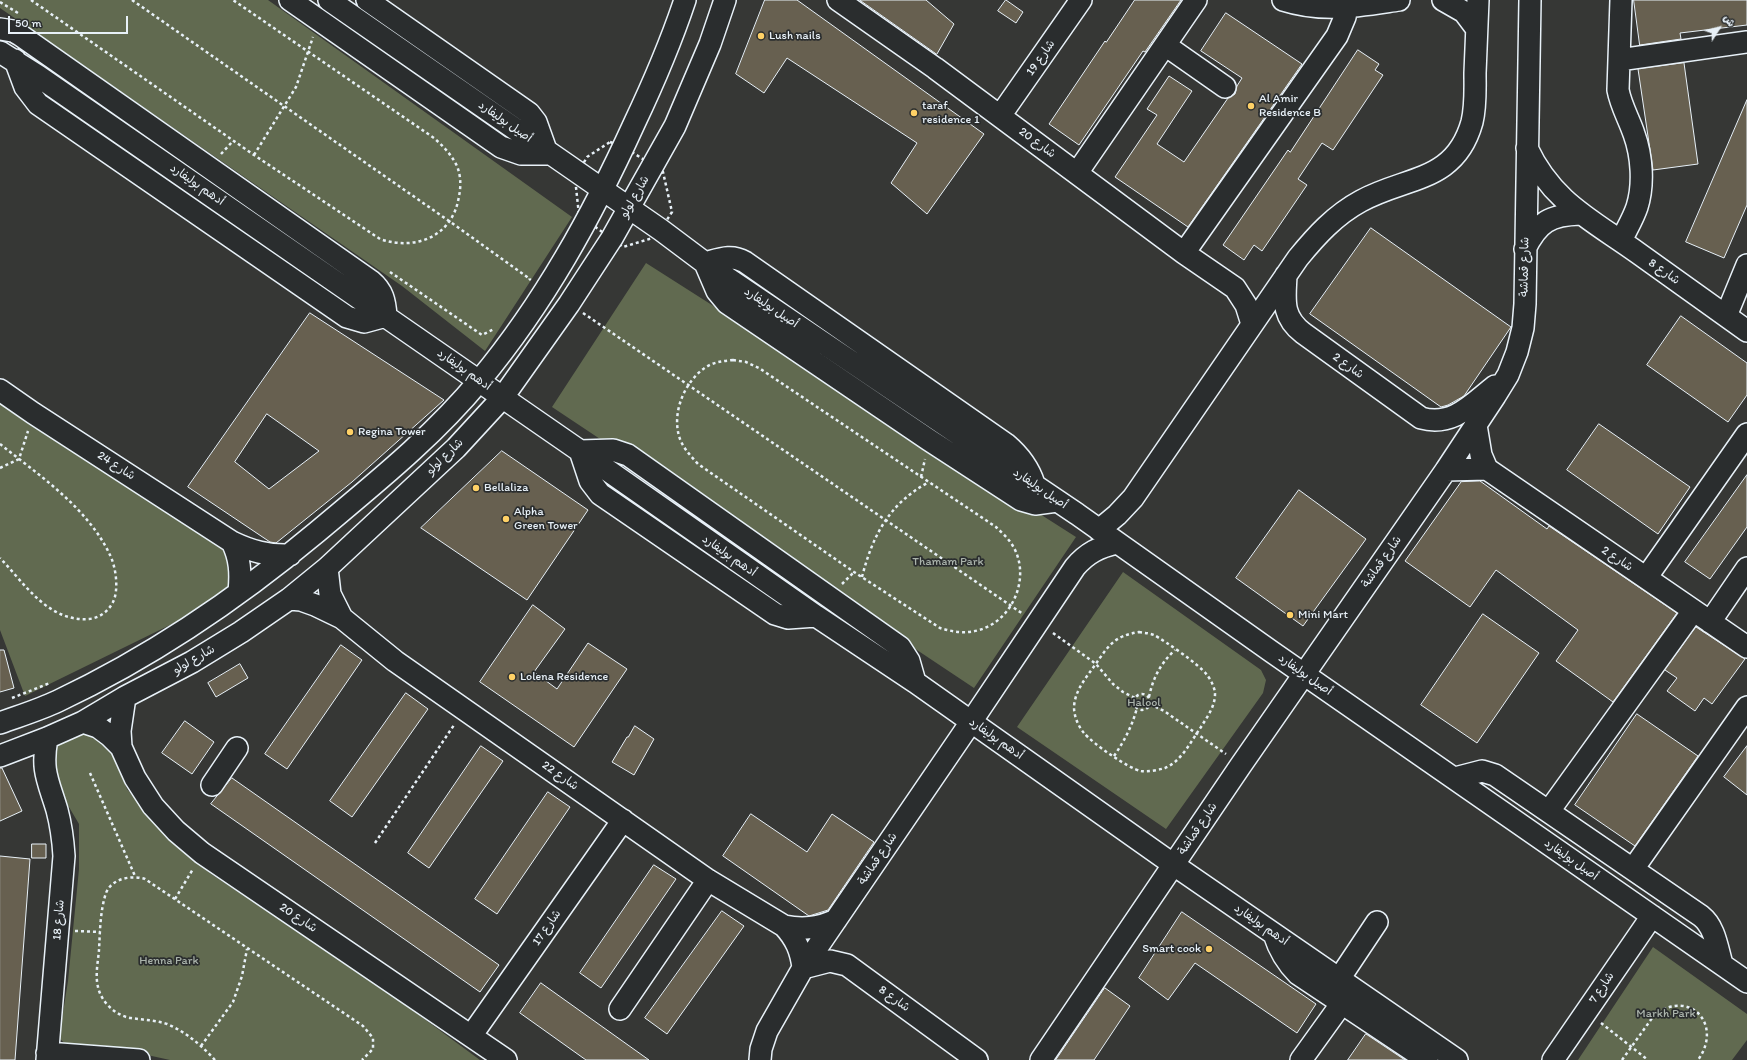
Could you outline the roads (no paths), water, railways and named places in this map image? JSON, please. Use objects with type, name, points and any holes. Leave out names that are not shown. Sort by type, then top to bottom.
[{"type":"street","points":[[290,0],[501,147],[521,154],[548,152],[536,122],[529,113],[367,0]]},
{"type":"street","name":"أصيل بوليفارد","points":[[329,0],[821,343],[1099,530],[1747,982]]},
{"type":"street","points":[[0,723],[57,702],[184,631],[290,555],[407,456],[447,417],[479,381],[511,341],[547,290],[568,256],[602,191],[652,84],[685,0]]},
{"type":"street","name":"شارع لولو","points":[[6,754],[83,722],[125,697],[192,662],[241,632],[289,599],[327,568],[456,448],[503,397],[612,238],[678,119],[710,44],[725,0]]},
{"type":"street","name":"شارع 20","points":[[838,0],[1000,116],[1184,253],[1235,288],[1246,305],[1252,324]]},
{"type":"street","name":"شارع 19","points":[[1000,116],[1081,0]]},
{"type":"street","points":[[1077,173],[1196,0]]},
{"type":"street","points":[[1283,0],[1311,7],[1347,8],[1399,0]]},
{"type":"street","points":[[1443,0],[1464,12],[1476,28]]},
{"type":"street","points":[[1099,530],[1117,515],[1133,498],[1298,258],[1320,232],[1346,210],[1375,194],[1429,175],[1448,162],[1456,153],[1468,133],[1474,110],[1478,0]]},
{"type":"street","points":[[1621,0],[1618,90],[1620,102],[1636,141],[1641,177],[1637,207],[1621,241]]},
{"type":"street","name":"شارع قماشة","points":[[1041,1060],[1241,765],[1446,470],[1508,375],[1517,352],[1523,328],[1527,147],[1534,4]]},
{"type":"street","points":[[1184,253],[1337,36],[1342,26],[1347,8]]},
{"type":"street","points":[[0,29],[13,31],[20,35],[371,281],[376,285],[383,296],[386,316]]},
{"type":"street","points":[[1619,60],[1747,42]]},
{"type":"street","points":[[1165,45],[1225,87]]},
{"type":"street","name":"أدهم بوليفارد","points":[[8,56],[503,397],[816,616],[915,682],[1174,865],[1339,979],[1433,1054],[1457,1060]]},
{"type":"street","name":"شارع 8","points":[[1527,147],[1534,163],[1547,182],[1563,200],[1580,214],[1621,241],[1747,331]]},
{"type":"street","points":[[1525,249],[1533,233],[1547,221],[1563,215],[1580,214]]},
{"type":"street","points":[[1034,486],[1025,465],[1006,444],[740,259],[728,257],[705,263],[717,291],[727,303],[929,440],[1021,500],[1035,504],[1057,501]]},
{"type":"street","points":[[1726,316],[1747,265]]},
{"type":"street","name":"شارع 20","points":[[1235,288],[1257,290],[1282,281]]},
{"type":"street","name":"شارع 2","points":[[1282,281],[1286,306],[1292,324],[1421,418],[1428,420],[1443,420],[1457,415],[1508,375]]},
{"type":"street","points":[[821,343],[851,336]]},
{"type":"street","name":"شارع 24","points":[[0,390],[232,542],[260,554],[275,556],[290,555]]},
{"type":"street","points":[[1446,470],[1487,470],[1477,442],[1476,425]]},
{"type":"street","points":[[1646,578],[1747,434]]},
{"type":"street","points":[[580,451],[613,450],[628,455],[900,647],[909,661],[915,682]]},
{"type":"street","name":"شارع 2","points":[[1487,470],[1747,648]]},
{"type":"street","points":[[232,542],[238,553],[240,566],[239,592]]},
{"type":"street","name":"شارع قماشة","points":[[760,1060],[761,1049],[767,1031],[803,968],[1075,567],[1092,551],[1117,543]]},
{"type":"street","name":"شارع 22","points":[[327,568],[330,594],[335,607],[342,618]]},
{"type":"street","points":[[1549,811],[1702,616],[1747,568]]},
{"type":"street","name":"شارع 22","points":[[289,599],[301,600],[315,605],[342,618],[395,661],[708,880],[784,926],[798,945],[803,968]]},
{"type":"street","name":"شارع 20","points":[[121,747],[120,731],[125,697]]},
{"type":"street","points":[[1633,869],[1747,707]]},
{"type":"street","name":"شارع 20","points":[[83,722],[98,727],[121,747],[135,778],[153,806],[176,831],[202,853],[506,1060]]},
{"type":"street","name":"شارع 18","points":[[47,738],[44,753],[47,782],[57,810],[62,833],[64,856],[47,1057]]},
{"type":"street","points":[[212,786],[237,748]]},
{"type":"street","name":"شارع 18","points":[[6,754],[25,760],[37,770],[47,782]]},
{"type":"street","points":[[1455,778],[1474,772],[1489,772],[1495,775],[1633,869],[1705,920],[1712,930],[1722,964]]},
{"type":"street","name":"شارع 17","points":[[472,1036],[623,820]]},
{"type":"street","points":[[1580,833],[1593,875]]},
{"type":"street","points":[[620,1010],[708,880]]},
{"type":"street","name":"شارع 7","points":[[1553,1060],[1652,916]]},
{"type":"street","name":"شارع 22","points":[[784,926],[797,929],[811,929],[824,926],[836,920]]},
{"type":"street","points":[[1339,979],[1377,922]]},
{"type":"street","points":[[1274,934],[1277,946],[1289,965],[1298,974],[1342,1003],[1433,1054]]},
{"type":"street","name":"شارع 8","points":[[803,968],[830,961],[847,966],[977,1060]]},
{"type":"street","points":[[1301,1060],[1342,1003]]},
{"type":"street","points":[[47,1057],[139,1060]]},
{"type":"place","name":"Lush nails","points":[[761,36]]},
{"type":"place","name":"Al Amir Residence B","points":[[1251,106]]},
{"type":"place","name":"taraf residence 1","points":[[914,113]]},
{"type":"place","name":"Regina Tower","points":[[350,432]]},
{"type":"place","name":"Bellaliza","points":[[476,488]]},
{"type":"place","name":"Alpha Green Tower","points":[[506,519]]},
{"type":"place","name":"Mini Mart","points":[[1290,615]]},
{"type":"place","name":"Lolena Residence","points":[[512,677]]},
{"type":"place","name":"Smart cook","points":[[1209,949]]},
{"type":"park label","name":"Thamam Park","points":[[948,562]]},
{"type":"park label","name":"Halool","points":[[1144,703]]},
{"type":"park label","name":"Henna Park","points":[[169,961]]},
{"type":"park label","name":"Markh Park","points":[[1666,1014]]}]
